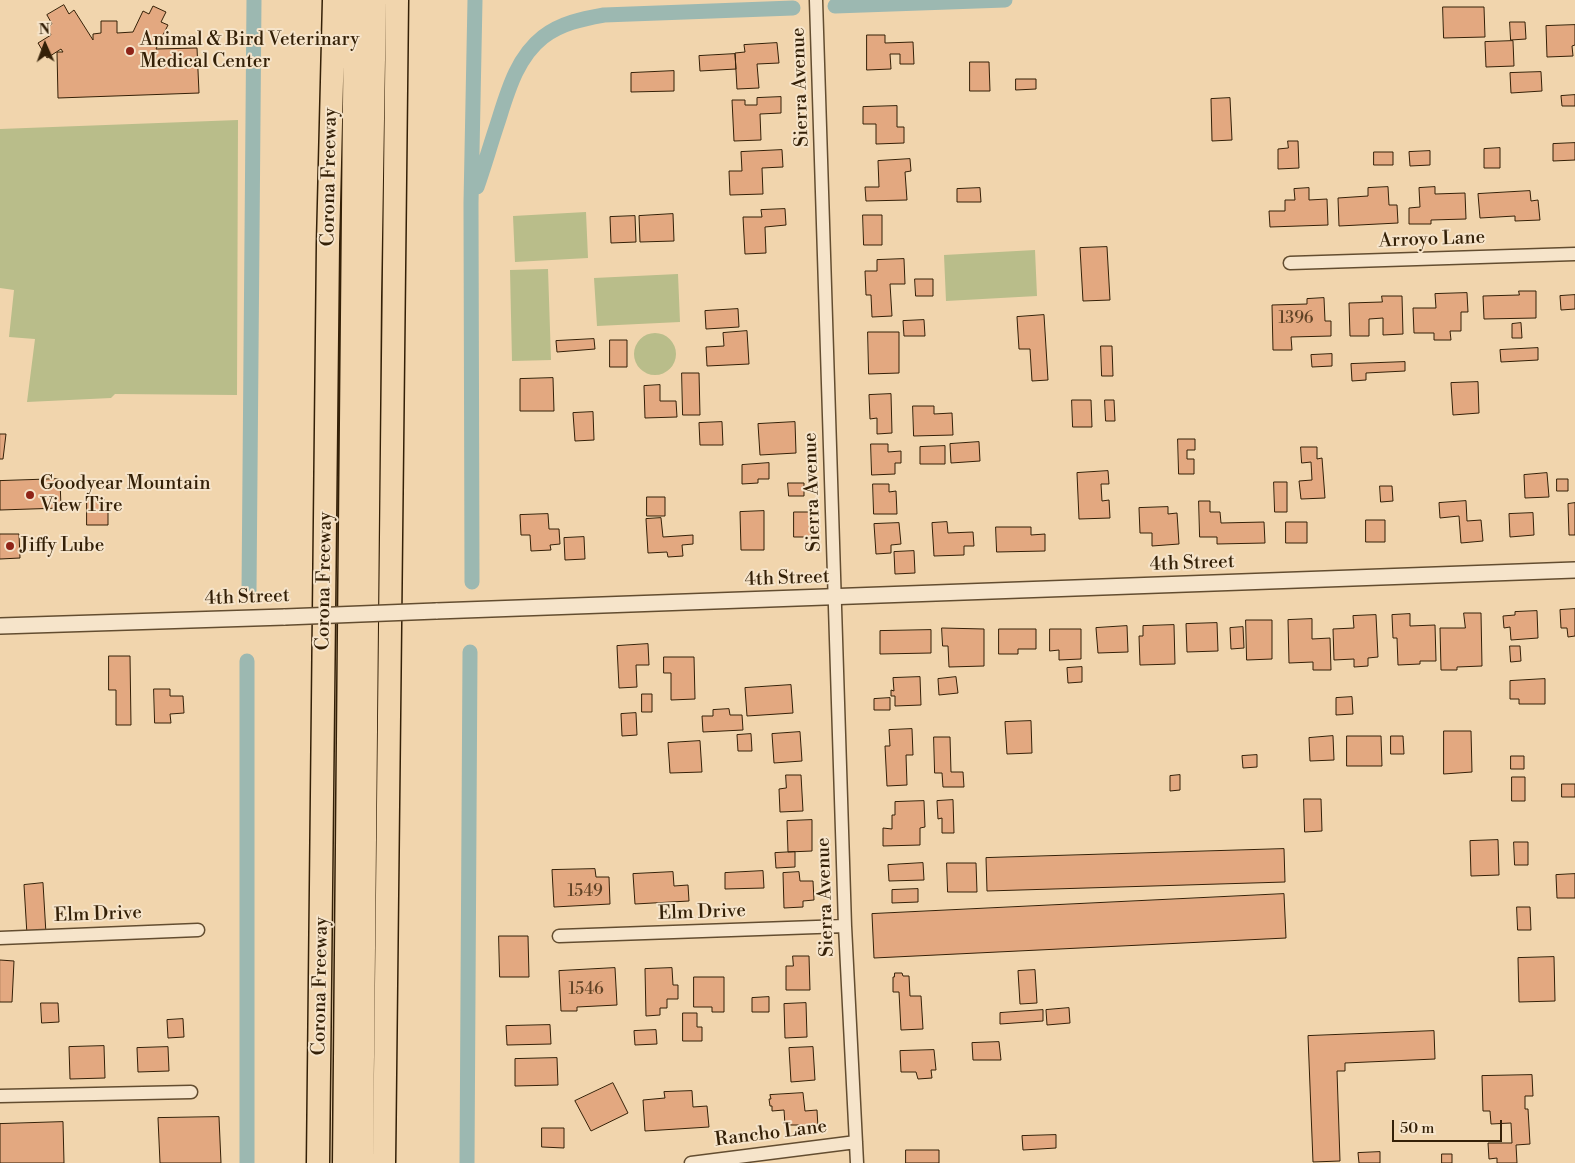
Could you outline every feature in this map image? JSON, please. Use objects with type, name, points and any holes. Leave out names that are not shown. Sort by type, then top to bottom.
[{"type":"highway","name":"Corona Freeway","points":[[318,1163],[328,244],[334,0]]},
{"type":"highway","points":[[344,1163],[355,0]]},
{"type":"highway","points":[[362,1163],[374,0]]},
{"type":"highway","points":[[384,1163],[397,0]]},
{"type":"street","name":"Sierra Avenue","points":[[816,0],[845,926],[857,1163]]},
{"type":"street","name":"Arroyo Lane","points":[[1290,263],[1575,254]]},
{"type":"street","name":"4th Street","points":[[0,626],[1575,570]]},
{"type":"street","name":"Elm Drive","points":[[559,936],[845,926]]},
{"type":"street","name":"Elm Drive","points":[[0,938],[198,930]]},
{"type":"street","points":[[0,1096],[191,1092]]},
{"type":"street","name":"Rancho Lane","points":[[692,1163],[856,1142]]},
{"type":"green space","points":[[238,120],[237,395],[115,394],[111,398],[27,402],[35,339],[9,337],[14,290],[0,288],[0,129]]},
{"type":"green space","points":[[586,212],[588,258],[515,262],[513,216]]},
{"type":"green space","points":[[1035,250],[1037,296],[946,301],[944,255]]},
{"type":"green space","points":[[548,269],[551,360],[512,361],[510,270]]},
{"type":"green space","points":[[678,274],[680,322],[597,326],[594,278]]},
{"type":"green space","points":[[655,333],[670,339],[676,354],[670,369],[655,375],[640,369],[634,354],[640,339]]},
{"type":"building","name":"Animal & Bird Veterinary Medical Center","points":[[64,5],[69,14],[74,10],[93,40],[93,34],[101,33],[101,21],[117,21],[117,33],[133,32],[143,11],[149,14],[153,6],[166,12],[161,22],[168,25],[156,49],[197,48],[199,93],[58,98],[57,52],[63,52],[61,49],[47,58],[38,43],[51,35],[47,28],[52,24],[47,15]]},
{"type":"building","points":[[1443,7],[1484,7],[1485,37],[1444,38]]},
{"type":"building","points":[[1510,22],[1525,22],[1526,39],[1511,40]]},
{"type":"building","points":[[1575,25],[1575,45],[1572,46],[1573,56],[1547,57],[1546,26]]},
{"type":"building","points":[[867,35],[885,35],[885,43],[913,42],[914,64],[900,64],[900,54],[890,54],[891,69],[867,70]]},
{"type":"building","points":[[1513,41],[1514,66],[1486,67],[1485,42]]},
{"type":"building","points":[[777,43],[779,63],[757,64],[759,88],[737,89],[735,53],[745,52],[744,45]]},
{"type":"building","points":[[735,54],[736,69],[700,71],[699,56]]},
{"type":"building","points":[[970,62],[989,62],[990,91],[970,91]]},
{"type":"building","points":[[674,71],[674,91],[631,92],[631,73]]},
{"type":"building","points":[[1541,72],[1542,91],[1511,93],[1510,73]]},
{"type":"building","points":[[1016,79],[1036,79],[1036,89],[1016,90]]},
{"type":"building","points":[[1575,95],[1575,106],[1562,106],[1561,96]]},
{"type":"building","points":[[781,97],[781,113],[760,114],[761,140],[734,141],[732,100],[745,100],[745,105],[757,105],[757,98]]},
{"type":"building","points":[[1230,98],[1232,140],[1212,141],[1211,99]]},
{"type":"building","points":[[897,106],[897,127],[904,127],[904,143],[876,144],[876,124],[863,124],[863,107]]},
{"type":"building","points":[[1288,141],[1298,141],[1299,168],[1278,169],[1278,149],[1288,148]]},
{"type":"building","points":[[1575,143],[1575,160],[1553,161],[1553,144]]},
{"type":"building","points":[[1500,148],[1500,168],[1484,168],[1484,149]]},
{"type":"building","points":[[782,150],[783,167],[762,168],[763,194],[730,195],[729,171],[742,171],[741,152]]},
{"type":"building","points":[[1430,151],[1430,165],[1410,166],[1409,152]]},
{"type":"building","points":[[1374,152],[1393,152],[1393,165],[1374,165]]},
{"type":"building","points":[[910,159],[911,171],[905,172],[907,200],[866,201],[865,187],[879,187],[878,161]]},
{"type":"building","points":[[1388,187],[1389,205],[1397,205],[1398,223],[1339,226],[1338,198],[1368,196],[1368,188]]},
{"type":"building","points":[[1435,187],[1435,194],[1465,193],[1466,219],[1431,220],[1431,224],[1409,224],[1409,208],[1420,207],[1419,188]]},
{"type":"building","points":[[980,188],[981,202],[957,202],[957,189]]},
{"type":"building","points":[[1309,188],[1309,200],[1327,199],[1328,225],[1270,227],[1269,211],[1285,211],[1285,200],[1295,200],[1294,189]]},
{"type":"building","points":[[1530,191],[1531,201],[1538,200],[1540,220],[1515,221],[1515,216],[1480,218],[1478,194]]},
{"type":"building","points":[[785,209],[786,225],[765,227],[766,253],[745,254],[743,217],[762,217],[761,210]]},
{"type":"building","points":[[673,214],[674,241],[640,242],[639,216]]},
{"type":"building","points":[[863,215],[882,215],[882,245],[864,245]]},
{"type":"building","points":[[635,216],[636,242],[611,243],[610,217]]},
{"type":"building","points":[[1107,247],[1110,300],[1083,301],[1080,248]]},
{"type":"building","points":[[904,259],[905,284],[890,284],[892,316],[872,317],[871,295],[866,295],[865,271],[877,271],[877,260]]},
{"type":"building","points":[[915,279],[933,279],[933,296],[916,296]]},
{"type":"building","points":[[1519,291],[1536,291],[1536,318],[1484,319],[1483,296],[1519,295]]},
{"type":"building","points":[[1467,293],[1468,312],[1461,312],[1461,331],[1450,331],[1451,340],[1434,340],[1434,333],[1414,333],[1413,308],[1436,308],[1435,294]]},
{"type":"building","points":[[1575,295],[1575,309],[1561,310],[1560,296]]},
{"type":"building","points":[[1382,296],[1402,296],[1403,334],[1383,335],[1383,318],[1369,319],[1369,336],[1350,336],[1349,303],[1382,302]]},
{"type":"building","points":[[1324,298],[1325,321],[1331,321],[1331,336],[1291,337],[1292,350],[1273,350],[1272,305],[1307,304],[1307,299]]},
{"type":"building","points":[[738,309],[739,327],[706,329],[705,311]]},
{"type":"building","points":[[1044,315],[1048,380],[1032,381],[1030,349],[1019,349],[1017,317]]},
{"type":"building","points":[[924,320],[925,336],[904,336],[903,321]]},
{"type":"building","points":[[1521,323],[1522,338],[1512,338],[1512,324]]},
{"type":"building","points":[[747,331],[749,364],[707,366],[706,347],[724,346],[723,333]]},
{"type":"building","points":[[868,332],[899,332],[899,373],[869,374]]},
{"type":"building","points":[[594,339],[595,349],[557,352],[556,341]]},
{"type":"building","points":[[610,340],[627,340],[627,367],[610,367]]},
{"type":"building","points":[[1101,346],[1112,346],[1113,376],[1102,376]]},
{"type":"building","points":[[1538,348],[1538,360],[1501,362],[1500,350]]},
{"type":"building","points":[[1332,354],[1332,366],[1312,367],[1311,355]]},
{"type":"building","points":[[1405,362],[1405,371],[1366,373],[1366,380],[1352,381],[1351,364]]},
{"type":"building","points":[[682,373],[699,373],[700,415],[683,415]]},
{"type":"building","points":[[553,378],[554,411],[520,411],[520,379]]},
{"type":"building","points":[[1478,382],[1479,413],[1453,415],[1451,383]]},
{"type":"building","points":[[660,385],[660,401],[676,401],[677,417],[645,418],[644,386]]},
{"type":"building","points":[[891,394],[892,433],[877,434],[877,418],[870,419],[869,395]]},
{"type":"building","points":[[1072,400],[1091,400],[1092,427],[1073,427]]},
{"type":"building","points":[[1105,400],[1114,400],[1115,421],[1106,421]]},
{"type":"building","points":[[913,406],[934,406],[934,414],[952,413],[953,435],[914,436]]},
{"type":"building","points":[[593,412],[594,440],[575,441],[573,413]]},
{"type":"building","points":[[722,422],[723,445],[700,445],[699,423]]},
{"type":"building","points":[[795,422],[796,453],[760,455],[758,424]]},
{"type":"building","points":[[0,434],[6,434],[3,459],[0,459]]},
{"type":"building","points":[[1178,439],[1195,439],[1195,450],[1187,450],[1187,459],[1194,459],[1194,474],[1179,474]]},
{"type":"building","points":[[979,442],[980,461],[951,463],[950,444]]},
{"type":"building","points":[[871,444],[888,444],[888,452],[901,451],[901,463],[895,463],[895,474],[872,475]]},
{"type":"building","points":[[945,446],[945,464],[920,464],[920,447]]},
{"type":"building","points":[[1301,447],[1317,447],[1317,459],[1322,458],[1325,498],[1301,499],[1299,481],[1312,480],[1311,462],[1302,463]]},
{"type":"building","points":[[769,463],[769,479],[758,479],[758,483],[742,484],[742,465]]},
{"type":"building","points":[[1108,471],[1109,484],[1101,484],[1102,501],[1109,500],[1110,518],[1079,519],[1077,473]]},
{"type":"building","points":[[1547,473],[1549,497],[1525,498],[1524,475]]},
{"type":"building","name":"Goodyear Mountain View Tire","points":[[60,479],[61,508],[0,510],[0,481]]},
{"type":"building","points":[[1557,479],[1568,479],[1568,491],[1557,491]]},
{"type":"building","points":[[1274,482],[1287,482],[1287,512],[1275,512]]},
{"type":"building","points":[[788,483],[804,483],[804,496],[789,496]]},
{"type":"building","points":[[873,484],[889,484],[889,492],[896,491],[897,514],[874,514]]},
{"type":"building","points":[[1380,486],[1392,486],[1393,501],[1381,502]]},
{"type":"building","points":[[647,497],[665,497],[665,516],[647,516]]},
{"type":"building","points":[[87,500],[105,500],[105,507],[108,507],[108,525],[87,525]]},
{"type":"building","points":[[1199,501],[1210,501],[1210,512],[1220,512],[1221,523],[1264,522],[1265,543],[1217,544],[1217,537],[1200,537]]},
{"type":"building","points":[[1466,501],[1467,521],[1481,520],[1483,541],[1461,543],[1459,516],[1440,518],[1439,503]]},
{"type":"building","points":[[1575,503],[1575,535],[1569,535],[1568,504]]},
{"type":"building","points":[[1168,507],[1168,514],[1177,513],[1179,544],[1152,546],[1152,533],[1140,533],[1139,508]]},
{"type":"building","points":[[764,511],[764,550],[741,550],[740,512]]},
{"type":"building","points":[[794,512],[811,512],[811,537],[794,537]]},
{"type":"building","points":[[1533,513],[1534,535],[1510,537],[1509,514]]},
{"type":"building","points":[[548,514],[549,529],[559,529],[560,544],[550,545],[551,550],[531,551],[530,535],[521,535],[520,515]]},
{"type":"building","points":[[661,518],[663,537],[693,535],[693,544],[682,545],[683,556],[668,557],[667,552],[648,553],[646,519]]},
{"type":"building","points":[[1366,520],[1385,520],[1385,542],[1366,542]]},
{"type":"building","points":[[947,522],[948,533],[973,532],[974,546],[964,546],[964,555],[934,556],[932,523]]},
{"type":"building","points":[[1286,522],[1307,522],[1307,543],[1286,543]]},
{"type":"building","points":[[899,523],[901,544],[891,545],[891,553],[876,554],[874,524]]},
{"type":"building","points":[[996,527],[1031,527],[1031,535],[1045,534],[1045,551],[997,552]]},
{"type":"building","name":"Jiffy Lube","points":[[0,534],[19,534],[20,558],[0,559]]},
{"type":"building","points":[[584,537],[585,559],[565,560],[564,538]]},
{"type":"building","points":[[914,551],[915,573],[895,574],[894,552]]},
{"type":"building","points":[[1575,609],[1575,636],[1568,637],[1567,628],[1561,628],[1560,610]]},
{"type":"building","points":[[1537,611],[1538,638],[1511,640],[1510,627],[1504,628],[1503,616],[1515,615],[1515,612]]},
{"type":"building","points":[[1464,613],[1481,613],[1482,666],[1457,667],[1457,670],[1441,670],[1440,628],[1465,628]]},
{"type":"building","points":[[1410,614],[1410,626],[1435,625],[1436,661],[1420,661],[1420,664],[1398,665],[1397,638],[1393,638],[1392,615]]},
{"type":"building","points":[[1376,615],[1378,657],[1368,658],[1368,666],[1354,667],[1354,659],[1334,660],[1333,629],[1354,628],[1353,616]]},
{"type":"building","points":[[1312,619],[1312,639],[1330,638],[1331,670],[1313,670],[1313,662],[1289,663],[1288,620]]},
{"type":"building","points":[[1246,620],[1272,620],[1272,659],[1247,660]]},
{"type":"building","points":[[1217,623],[1218,651],[1187,652],[1186,624]]},
{"type":"building","points":[[1174,625],[1175,664],[1140,665],[1139,636],[1143,636],[1143,626]]},
{"type":"building","points":[[1127,626],[1128,652],[1098,653],[1096,628]]},
{"type":"building","points":[[1243,627],[1244,648],[1231,649],[1230,628]]},
{"type":"building","points":[[942,628],[984,629],[984,666],[949,667],[948,646],[943,646]]},
{"type":"building","points":[[999,629],[1036,629],[1036,649],[1018,649],[1018,654],[999,654]]},
{"type":"building","points":[[1050,629],[1081,629],[1081,659],[1059,660],[1059,650],[1050,651]]},
{"type":"building","points":[[931,630],[931,653],[880,654],[880,631]]},
{"type":"building","points":[[648,644],[649,665],[636,665],[637,687],[619,688],[617,646]]},
{"type":"building","points":[[1510,646],[1520,646],[1521,661],[1511,662]]},
{"type":"building","points":[[109,656],[130,656],[131,725],[116,725],[116,690],[109,690]]},
{"type":"building","points":[[664,657],[694,657],[695,699],[671,700],[671,673],[664,673]]},
{"type":"building","points":[[1082,667],[1082,682],[1068,683],[1067,668]]},
{"type":"building","points":[[920,677],[921,705],[895,706],[895,696],[891,696],[891,690],[894,691],[893,678]]},
{"type":"building","points":[[956,677],[958,693],[939,695],[938,679]]},
{"type":"building","points":[[1545,679],[1545,704],[1519,704],[1519,699],[1510,699],[1510,681]]},
{"type":"building","points":[[791,685],[793,713],[747,716],[745,688]]},
{"type":"building","points":[[154,689],[170,689],[170,696],[183,696],[184,713],[170,714],[171,723],[155,723]]},
{"type":"building","points":[[642,694],[652,694],[652,712],[642,712]]},
{"type":"building","points":[[1352,697],[1353,714],[1336,715],[1336,698]]},
{"type":"building","points":[[890,698],[890,710],[874,710],[874,699]]},
{"type":"building","points":[[729,709],[730,715],[742,715],[743,730],[703,732],[702,716],[713,716],[713,710]]},
{"type":"building","points":[[636,713],[637,735],[622,736],[621,714]]},
{"type":"building","points":[[1031,721],[1032,753],[1007,754],[1005,722]]},
{"type":"building","points":[[912,729],[913,755],[906,755],[907,785],[887,786],[885,746],[890,746],[889,730]]},
{"type":"building","points":[[1444,731],[1471,731],[1472,772],[1444,774]]},
{"type":"building","points":[[800,732],[802,761],[774,763],[772,734]]},
{"type":"building","points":[[751,734],[752,751],[738,751],[737,735]]},
{"type":"building","points":[[1333,736],[1334,760],[1310,761],[1309,738]]},
{"type":"building","points":[[1347,736],[1381,736],[1382,766],[1347,766]]},
{"type":"building","points":[[1391,736],[1403,736],[1404,754],[1391,754]]},
{"type":"building","points":[[934,737],[950,737],[951,772],[963,772],[964,787],[943,787],[942,773],[935,773]]},
{"type":"building","points":[[700,741],[702,772],[670,773],[668,743]]},
{"type":"building","points":[[1257,755],[1257,767],[1243,768],[1242,756]]},
{"type":"building","points":[[1511,756],[1524,756],[1524,769],[1511,769]]},
{"type":"building","points":[[786,775],[801,775],[803,811],[780,812],[779,789],[786,788]]},
{"type":"building","points":[[1180,775],[1180,790],[1170,791],[1170,776]]},
{"type":"building","points":[[1512,777],[1525,777],[1525,801],[1512,801]]},
{"type":"building","points":[[1562,784],[1575,784],[1575,797],[1562,797]]},
{"type":"building","points":[[1304,799],[1321,799],[1322,831],[1305,832]]},
{"type":"building","points":[[953,800],[954,833],[942,833],[942,818],[938,819],[937,801]]},
{"type":"building","points":[[924,801],[925,827],[920,828],[920,845],[883,846],[883,828],[892,829],[892,815],[895,815],[895,802]]},
{"type":"building","points":[[812,820],[812,851],[788,852],[787,821]]},
{"type":"building","points":[[1498,840],[1499,875],[1471,876],[1470,841]]},
{"type":"building","points":[[1514,842],[1528,842],[1528,865],[1515,865]]},
{"type":"building","points":[[1284,849],[1285,882],[987,891],[986,858]]},
{"type":"building","points":[[795,852],[795,867],[776,868],[775,853]]},
{"type":"building","points":[[923,863],[924,880],[889,881],[888,865]]},
{"type":"building","points":[[947,863],[976,863],[977,892],[948,892]]},
{"type":"building","points":[[595,869],[596,877],[609,877],[610,904],[554,907],[552,870]]},
{"type":"building","points":[[763,871],[764,888],[725,889],[725,873]]},
{"type":"building","points":[[673,872],[674,886],[688,885],[689,901],[635,904],[633,874]]},
{"type":"building","points":[[799,872],[800,881],[813,881],[814,900],[803,901],[803,907],[784,908],[783,873]]},
{"type":"building","points":[[1575,874],[1575,898],[1557,898],[1556,875]]},
{"type":"building","points":[[43,883],[46,934],[27,935],[24,885]]},
{"type":"building","points":[[918,889],[918,902],[892,903],[892,890]]},
{"type":"building","points":[[1284,894],[1286,938],[874,958],[872,914]]},
{"type":"building","points":[[1517,907],[1530,907],[1531,930],[1518,930]]},
{"type":"building","points":[[499,936],[528,936],[529,977],[500,977]]},
{"type":"building","points":[[793,956],[809,956],[810,990],[786,990],[786,966],[793,966]]},
{"type":"building","points":[[1554,957],[1555,1001],[1519,1002],[1518,958]]},
{"type":"building","points":[[0,960],[14,961],[12,1002],[0,1002]]},
{"type":"building","points":[[615,968],[617,1005],[577,1007],[577,1011],[561,1011],[559,971]]},
{"type":"building","points":[[672,968],[673,985],[678,985],[678,999],[667,999],[667,1008],[660,1008],[660,1015],[646,1016],[645,969]]},
{"type":"building","points":[[1035,970],[1037,1003],[1020,1004],[1018,971]]},
{"type":"building","points":[[895,973],[909,976],[910,996],[921,996],[923,1029],[901,1030],[899,992],[893,992],[893,977]]},
{"type":"building","points":[[694,977],[724,977],[724,1012],[712,1012],[712,1007],[694,1007]]},
{"type":"building","points":[[769,997],[769,1012],[752,1012],[752,998]]},
{"type":"building","points":[[41,1003],[58,1003],[59,1022],[42,1023]]},
{"type":"building","points":[[806,1003],[807,1037],[785,1038],[784,1004]]},
{"type":"building","points":[[1069,1008],[1070,1023],[1047,1025],[1046,1010]]},
{"type":"building","points":[[1043,1010],[1043,1021],[1000,1024],[1000,1013]]},
{"type":"building","points":[[683,1013],[697,1013],[697,1027],[702,1027],[702,1041],[683,1041]]},
{"type":"building","points":[[183,1019],[184,1037],[168,1038],[167,1020]]},
{"type":"building","points":[[550,1025],[551,1044],[507,1045],[506,1026]]},
{"type":"building","points":[[656,1030],[657,1044],[635,1045],[634,1031]]},
{"type":"building","points":[[1434,1031],[1435,1059],[1345,1063],[1345,1071],[1337,1071],[1340,1161],[1313,1162],[1308,1036]]},
{"type":"building","points":[[999,1042],[1001,1060],[973,1060],[972,1043]]},
{"type":"building","points":[[104,1046],[105,1078],[70,1079],[69,1047]]},
{"type":"building","points":[[168,1047],[169,1071],[138,1072],[137,1048]]},
{"type":"building","points":[[813,1047],[815,1080],[791,1082],[789,1048]]},
{"type":"building","points":[[934,1050],[936,1070],[931,1070],[932,1078],[918,1079],[916,1072],[901,1072],[900,1051]]},
{"type":"building","points":[[557,1058],[558,1085],[515,1086],[515,1059]]},
{"type":"building","points":[[1532,1075],[1533,1096],[1525,1096],[1525,1109],[1528,1109],[1530,1144],[1516,1145],[1517,1163],[1497,1163],[1497,1158],[1489,1159],[1488,1143],[1512,1143],[1511,1123],[1491,1124],[1490,1111],[1483,1111],[1482,1076]]},
{"type":"building","points":[[613,1083],[628,1113],[591,1131],[575,1101]]},
{"type":"building","points":[[692,1091],[693,1107],[707,1106],[709,1127],[645,1131],[643,1100],[665,1098],[664,1092]]},
{"type":"building","points":[[803,1093],[805,1111],[817,1110],[818,1128],[803,1128],[803,1125],[785,1125],[784,1110],[772,1111],[770,1095]]},
{"type":"building","points":[[219,1117],[221,1163],[160,1163],[158,1118]]},
{"type":"building","points":[[63,1122],[64,1163],[0,1163],[0,1124]]},
{"type":"building","points":[[542,1128],[564,1128],[564,1148],[542,1147]]},
{"type":"building","points":[[1056,1135],[1056,1148],[1023,1150],[1022,1136]]},
{"type":"building","points":[[906,1150],[939,1150],[939,1163],[906,1163]]},
{"type":"building","points":[[1380,1152],[1380,1163],[1359,1163],[1358,1153]]},
{"type":"building","points":[[1442,1154],[1452,1154],[1452,1163],[1442,1163]]},
{"type":"waterway","points":[[249,591],[254,0]]},
{"type":"waterway","points":[[472,582],[471,203],[475,0]]},
{"type":"waterway","points":[[835,6],[1005,0]]},
{"type":"waterway","points":[[477,187],[505,101],[519,66],[534,46],[543,37],[557,28],[572,22],[604,15],[793,8]]},
{"type":"waterway","points":[[467,1163],[470,652]]},
{"type":"waterway","points":[[247,661],[247,1163]]},
{"type":"place","name":"Animal & Bird Veterinary Medical Center","points":[[130,51]]},
{"type":"place","name":"Goodyear Mountain View Tire","points":[[30,495]]},
{"type":"place","name":"Jiffy Lube","points":[[10,546]]}]
